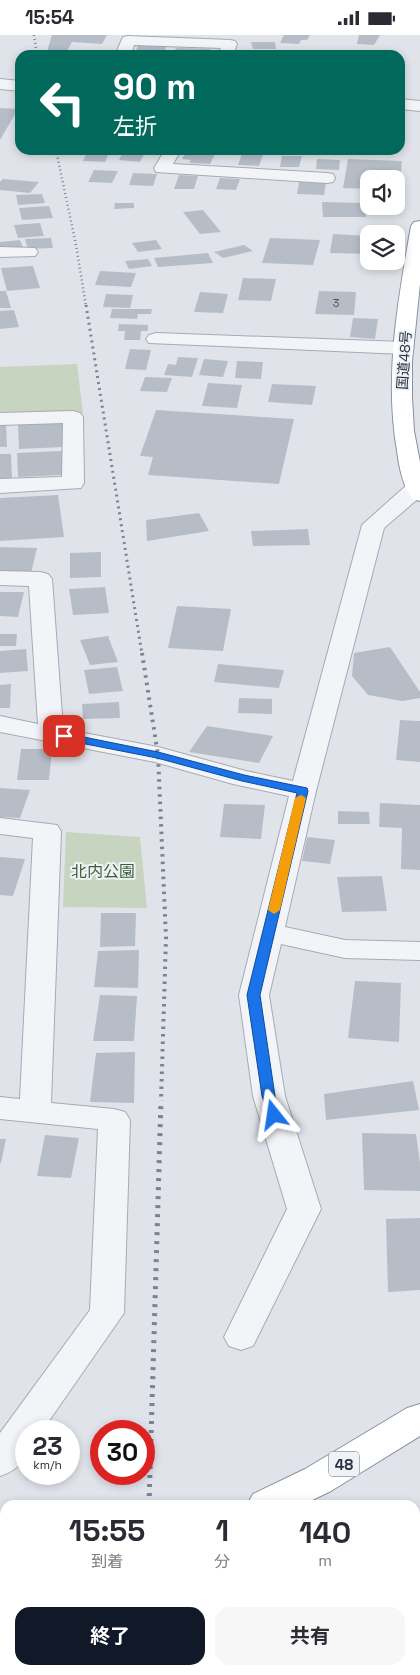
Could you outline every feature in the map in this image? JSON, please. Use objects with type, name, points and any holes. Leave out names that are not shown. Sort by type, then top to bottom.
[{"type":"highway","name":"国道48号","points":[[419,491],[407,449],[400,390],[420,226]]},
{"type":"highway","name":"48","points":[[276,1500],[318,1480],[420,1418]]},
{"type":"street","points":[[125,50],[128,40],[230,44],[227,50]]},
{"type":"street","points":[[0,84],[15,86]]},
{"type":"street","points":[[405,105],[420,106]]},
{"type":"street","points":[[170,155],[162,168],[327,179]]},
{"type":"street","points":[[0,253],[29,252]]},
{"type":"street","points":[[156,339],[404,348]]},
{"type":"street","points":[[0,419],[73,417],[73,483],[0,486]]},
{"type":"street","points":[[241,1337],[304,1209],[269,1096],[254,995],[303,791],[372,525],[419,491]]},
{"type":"street","points":[[0,578],[40,579],[51,734]]},
{"type":"street","points":[[4,731],[51,734],[158,755],[242,778],[303,791]]},
{"type":"street","points":[[0,826],[47,831],[35,1111]]},
{"type":"street","points":[[268,932],[345,949],[420,951]]},
{"type":"street","points":[[0,1108],[114,1120],[107,1313],[0,1461]]},
{"type":"green space","points":[[77,364],[83,413],[0,415],[0,367]]},
{"type":"green space","name":"北内公園","points":[[66,832],[140,837],[147,908],[63,907]]},
{"type":"building","points":[[52,35],[107,35],[102,44],[72,42],[68,50],[48,50]]},
{"type":"building","points":[[284,35],[310,35],[307,40],[301,40],[299,44],[280,43]]},
{"type":"building","points":[[359,35],[380,35],[374,45],[357,44]]},
{"type":"building","points":[[140,42],[168,44],[165,50],[136,50]]},
{"type":"building","points":[[251,42],[275,42],[276,49],[253,49]]},
{"type":"building","points":[[176,48],[210,49],[210,50],[175,50]]},
{"type":"building","points":[[0,108],[15,109],[15,114],[0,140]]},
{"type":"building","points":[[86,155],[108,155],[105,162],[83,161]]},
{"type":"building","points":[[122,155],[144,155],[140,162],[119,160]]},
{"type":"building","points":[[184,155],[214,155],[210,164],[189,163],[191,160],[182,159]]},
{"type":"building","points":[[242,155],[263,155],[259,166],[238,165]]},
{"type":"building","points":[[282,156],[302,156],[299,167],[280,167]]},
{"type":"building","points":[[317,159],[340,160],[339,170],[316,169]]},
{"type":"building","points":[[348,159],[402,161],[401,170],[360,170],[360,189],[343,188]]},
{"type":"building","points":[[94,170],[118,171],[112,183],[88,182]]},
{"type":"building","points":[[133,173],[157,174],[153,186],[129,185]]},
{"type":"building","points":[[179,175],[198,176],[194,189],[174,189]]},
{"type":"building","points":[[220,178],[240,179],[236,190],[216,189]]},
{"type":"building","points":[[3,179],[39,182],[30,193],[0,190],[0,182]]},
{"type":"building","points":[[299,182],[326,183],[324,195],[297,194]]},
{"type":"building","points":[[42,194],[45,203],[18,205],[16,195]]},
{"type":"building","points":[[322,202],[360,203],[360,215],[366,215],[366,217],[323,217]]},
{"type":"building","points":[[115,203],[134,203],[134,208],[114,209]]},
{"type":"building","points":[[49,206],[53,218],[22,220],[19,208]]},
{"type":"building","points":[[203,210],[221,232],[200,234],[183,212]]},
{"type":"building","points":[[40,223],[44,236],[18,238],[14,225]]},
{"type":"building","points":[[333,234],[360,236],[360,254],[330,253]]},
{"type":"building","points":[[51,238],[53,248],[28,249],[25,239]]},
{"type":"building","points":[[270,238],[320,240],[313,265],[262,263]]},
{"type":"building","points":[[20,240],[24,250],[0,252],[0,242]]},
{"type":"building","points":[[156,240],[162,249],[138,252],[132,243]]},
{"type":"building","points":[[244,245],[253,251],[223,258],[214,252]]},
{"type":"building","points":[[208,253],[213,263],[158,267],[154,258]]},
{"type":"building","points":[[148,259],[152,266],[129,269],[125,261]]},
{"type":"building","points":[[33,266],[40,288],[7,291],[1,268]]},
{"type":"building","points":[[100,271],[136,273],[131,287],[95,285]]},
{"type":"building","points":[[243,278],[276,279],[271,301],[238,300]]},
{"type":"building","points":[[0,291],[6,291],[11,308],[0,308]]},
{"type":"building","points":[[319,291],[356,292],[354,315],[315,314]]},
{"type":"building","points":[[200,292],[228,294],[223,313],[194,312]]},
{"type":"building","points":[[106,294],[133,295],[130,308],[103,307]]},
{"type":"building","points":[[112,309],[152,309],[151,314],[138,314],[137,319],[110,318]]},
{"type":"building","points":[[14,310],[19,327],[0,329],[0,311]]},
{"type":"building","points":[[353,318],[378,319],[375,339],[350,337]]},
{"type":"building","points":[[119,324],[148,325],[148,331],[141,331],[140,340],[124,340],[125,331],[118,331]]},
{"type":"building","points":[[130,349],[151,350],[146,370],[125,369]]},
{"type":"building","points":[[178,357],[198,358],[192,377],[164,375],[168,364],[176,365]]},
{"type":"building","points":[[204,359],[228,361],[223,377],[199,375]]},
{"type":"building","points":[[237,361],[263,362],[261,379],[235,378]]},
{"type":"building","points":[[145,377],[172,378],[167,392],[140,391]]},
{"type":"building","points":[[208,383],[242,385],[237,408],[202,406]]},
{"type":"building","points":[[272,384],[316,386],[312,405],[268,402]]},
{"type":"building","points":[[156,410],[294,419],[279,484],[148,475],[153,457],[140,456]]},
{"type":"building","points":[[0,423],[6,423],[7,447],[0,447]]},
{"type":"building","points":[[62,423],[64,447],[19,449],[18,425]]},
{"type":"building","points":[[62,451],[63,475],[18,477],[17,453]]},
{"type":"building","points":[[0,454],[11,454],[12,479],[0,479]]},
{"type":"building","points":[[58,495],[64,537],[0,541],[0,498]]},
{"type":"building","points":[[199,513],[209,531],[147,541],[146,520]]},
{"type":"building","points":[[308,529],[310,545],[253,546],[251,531]]},
{"type":"building","points":[[0,547],[37,548],[31,573],[0,572]]},
{"type":"building","points":[[101,552],[101,577],[70,578],[70,553]]},
{"type":"building","points":[[105,587],[109,613],[73,615],[69,589]]},
{"type":"building","points":[[0,592],[24,592],[18,617],[0,616]]},
{"type":"building","points":[[177,606],[231,609],[223,651],[168,648]]},
{"type":"building","points":[[0,634],[17,634],[16,646],[0,646]]},
{"type":"building","points":[[108,636],[118,662],[90,665],[80,640]]},
{"type":"building","points":[[390,647],[420,692],[420,698],[402,701],[368,695],[352,676],[354,653]]},
{"type":"building","points":[[26,649],[28,671],[0,673],[0,651]]},
{"type":"building","points":[[218,664],[284,670],[279,688],[214,682]]},
{"type":"building","points":[[117,667],[123,691],[89,694],[84,670]]},
{"type":"building","points":[[11,684],[10,708],[0,708],[0,685]]},
{"type":"building","points":[[239,698],[272,699],[272,714],[238,713]]},
{"type":"building","points":[[119,702],[120,718],[83,719],[82,704]]},
{"type":"building","points":[[400,720],[420,721],[420,762],[396,760]]},
{"type":"building","points":[[207,726],[273,736],[259,763],[189,752]]},
{"type":"building","points":[[21,749],[52,749],[49,780],[17,780]]},
{"type":"building","points":[[0,788],[30,790],[20,818],[0,817]]},
{"type":"building","points":[[380,803],[420,805],[420,870],[401,869],[402,828],[379,827]]},
{"type":"building","points":[[224,804],[265,805],[261,839],[220,837]]},
{"type":"building","points":[[338,811],[369,812],[370,824],[338,824]]},
{"type":"building","points":[[307,837],[335,840],[330,864],[302,861]]},
{"type":"building","points":[[0,857],[25,859],[13,896],[0,895]]},
{"type":"building","points":[[382,876],[387,911],[342,912],[337,877]]},
{"type":"building","points":[[101,913],[136,913],[135,946],[100,947]]},
{"type":"building","points":[[139,950],[138,988],[94,987],[98,951]]},
{"type":"building","points":[[355,981],[401,983],[399,1042],[348,1038]]},
{"type":"building","points":[[100,995],[137,996],[134,1041],[93,1041]]},
{"type":"building","points":[[135,1052],[134,1103],[90,1102],[96,1053]]},
{"type":"building","points":[[413,1081],[419,1110],[326,1120],[324,1094]]},
{"type":"building","points":[[362,1133],[416,1134],[420,1163],[420,1191],[364,1190]]},
{"type":"building","points":[[45,1135],[79,1138],[71,1178],[37,1176]]},
{"type":"building","points":[[0,1139],[6,1139],[1,1163],[0,1163]]},
{"type":"building","points":[[420,1218],[420,1290],[388,1292],[386,1219]]},
{"type":"railway","points":[[34,35],[36,50]]},
{"type":"railway","points":[[57,155],[76,245],[86,306]]},
{"type":"railway","points":[[86,305],[142,654]]},
{"type":"railway","points":[[142,653],[158,755],[166,938],[161,1101]]},
{"type":"railway","points":[[149,1500],[161,1100]]},
{"type":"slow traffic","points":[[274,910],[301,798]]},
{"type":"route","points":[[64,736],[158,755],[242,778],[303,791],[254,995],[269,1096],[274,1115]]}]
